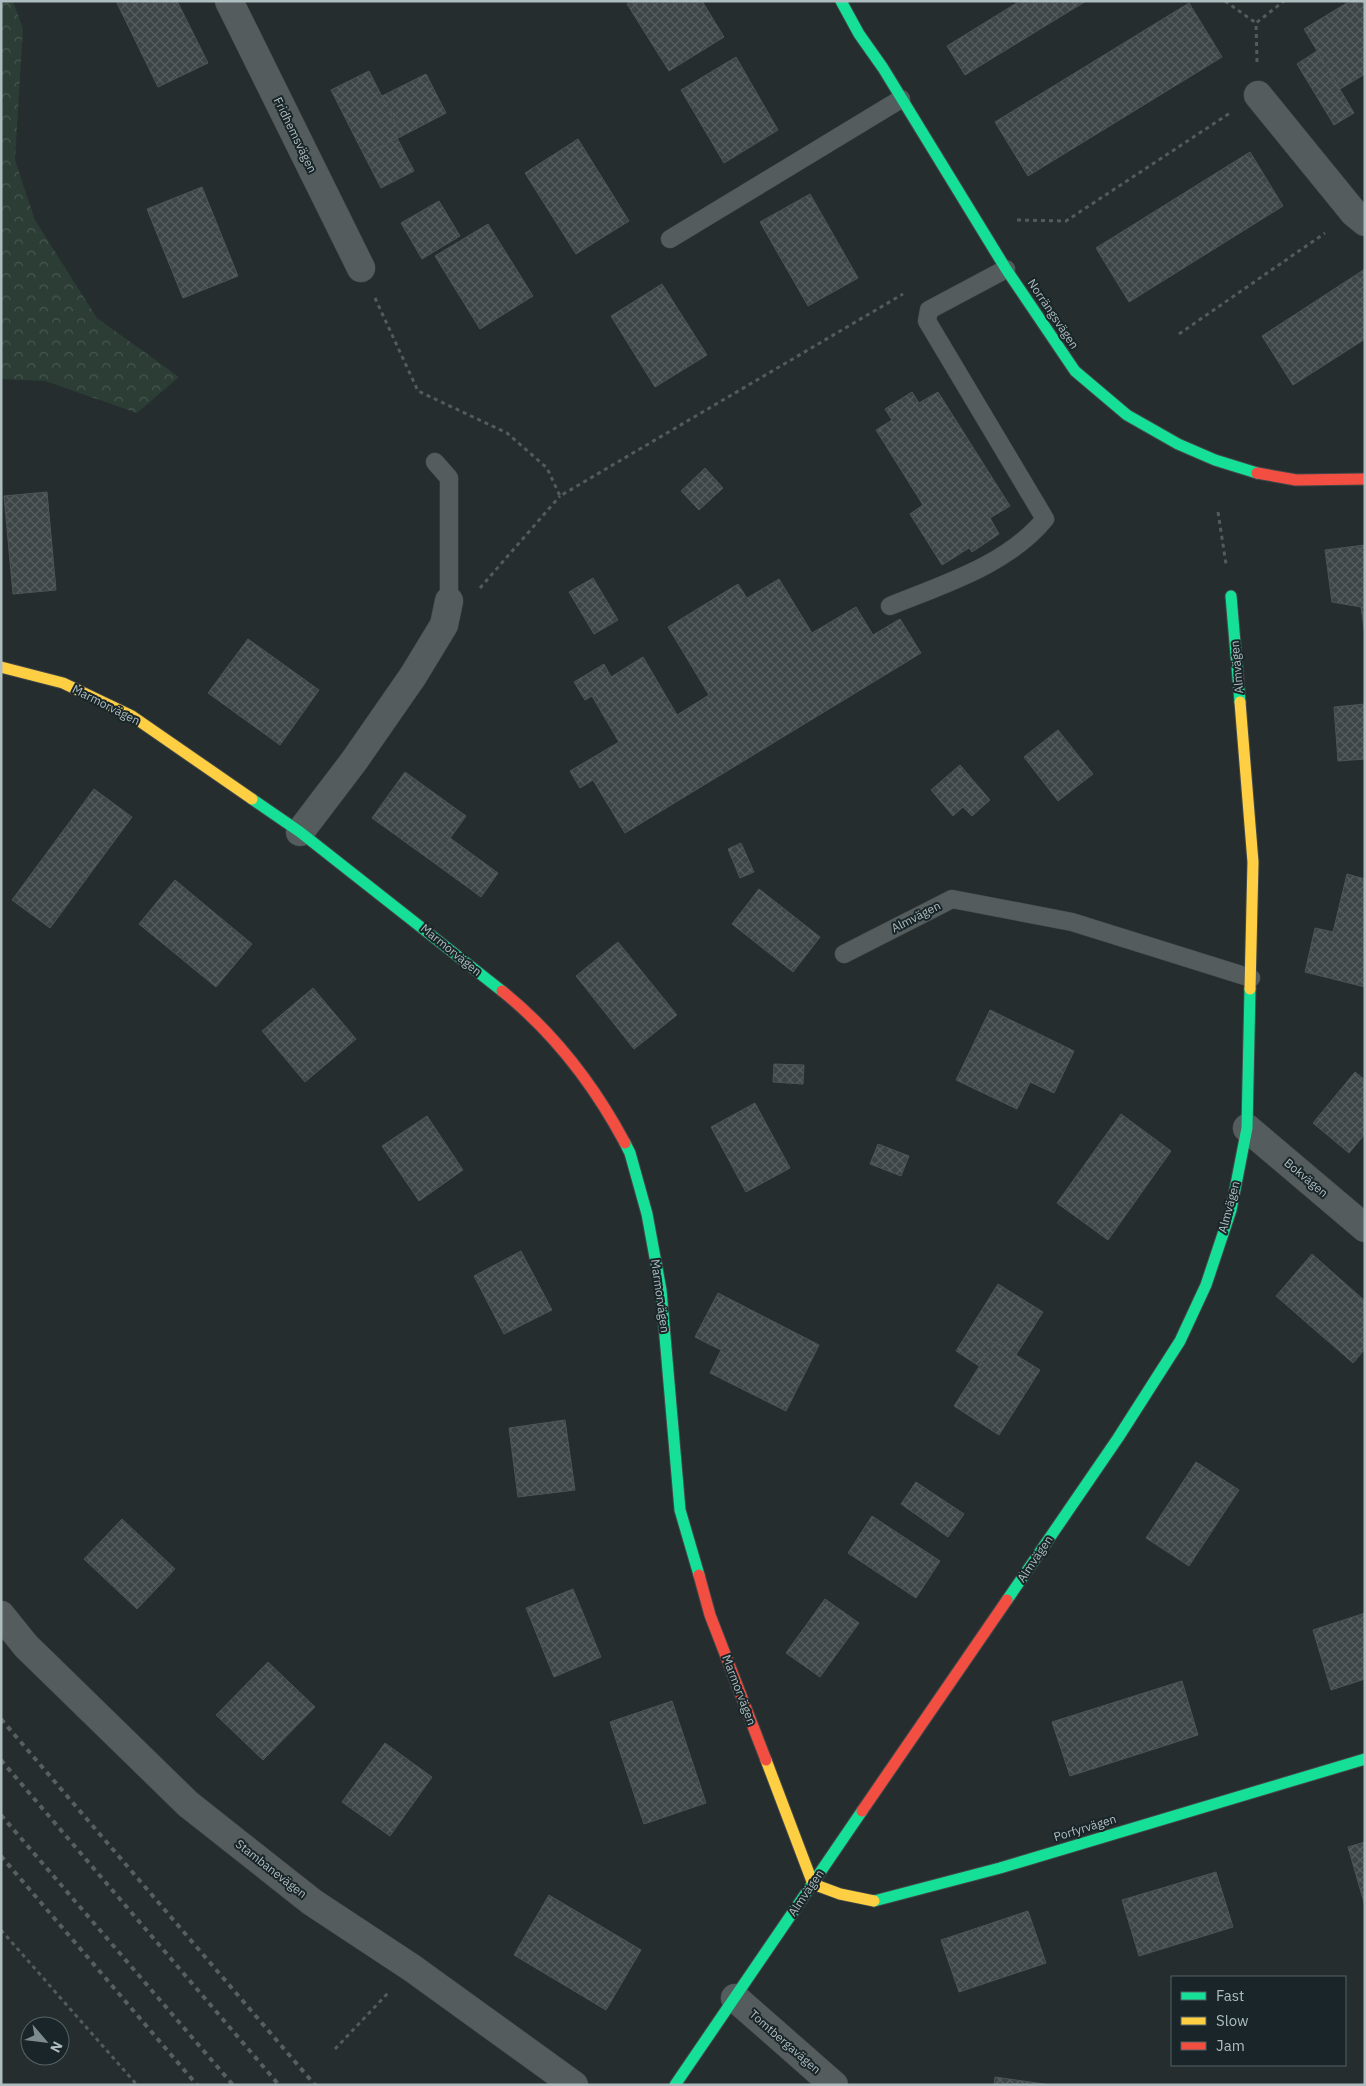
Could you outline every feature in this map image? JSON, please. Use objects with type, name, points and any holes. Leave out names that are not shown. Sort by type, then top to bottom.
[{"type":"street","name":"Fridhemsvägen","points":[[229,1],[361,268]]},
{"type":"street","name":"Norrängsvägen","points":[[842,1],[859,34],[883,68],[1006,269],[1052,340],[1075,371],[1128,415],[1178,444],[1215,460],[1258,473],[1296,480],[1344,481],[1365,479]]},
{"type":"street","points":[[1258,95],[1359,217]]},
{"type":"street","name":"Almvägen","points":[[675,2085],[1118,1438],[1180,1341],[1206,1285],[1231,1210],[1247,1128],[1253,862],[1231,596]]},
{"type":"street","points":[[300,832],[354,761],[412,676],[444,625],[448,602]]},
{"type":"street","name":"Marmorvägen","points":[[1,667],[63,683],[132,716],[300,832],[518,1004],[562,1049],[605,1106],[630,1153],[647,1214],[661,1290],[680,1510],[710,1615],[812,1884]]},
{"type":"street","name":"Bokvägen","points":[[1247,1128],[1365,1228]]},
{"type":"street","name":"Stambanevägen","points":[[1,1615],[26,1646],[188,1804],[312,1902],[412,1968],[574,2085]]},
{"type":"street","name":"Porfyrvägen","points":[[812,1884],[840,1894],[875,1900],[1000,1868],[1365,1758]]},
{"type":"street","name":"Tomtbergavägen","points":[[735,1998],[834,2085]]},
{"type":"lane","points":[[670,239],[901,100]]},
{"type":"lane","points":[[890,606],[985,567],[1030,537],[1045,519],[926,322],[929,310],[1006,269]]},
{"type":"lane","points":[[434,462],[449,478],[448,602]]},
{"type":"lane","name":"Almvägen","points":[[844,954],[952,899],[1072,922],[1251,978]]},
{"type":"path","points":[[1225,1],[1256,23]]},
{"type":"path","points":[[1256,23],[1284,1]]},
{"type":"path","points":[[988,240],[1014,220],[1066,221],[1258,95],[1256,23]]},
{"type":"path","points":[[1179,334],[1359,217]]},
{"type":"path","points":[[361,268],[418,391],[507,433],[547,468],[560,496]]},
{"type":"path","points":[[448,602],[468,602],[560,496],[908,291]]},
{"type":"path","points":[[1218,512],[1231,596]]},
{"type":"path","points":[[1,1930],[137,2085]]},
{"type":"path","points":[[335,2048],[412,1968]]},
{"type":"green space","points":[[1,1],[13,1],[23,29],[15,160],[35,220],[97,318],[179,377],[137,413],[45,381],[1,379]]},
{"type":"building","points":[[121,1],[177,1],[208,63],[158,87],[117,3]]},
{"type":"building","points":[[632,1],[702,1],[724,37],[669,71],[627,4]]},
{"type":"building","points":[[1020,1],[1086,1],[965,75],[947,46]]},
{"type":"building","points":[[1350,1],[1365,1],[1365,74],[1340,89],[1304,29]]},
{"type":"building","points":[[1189,3],[1222,57],[1028,176],[995,122]]},
{"type":"building","points":[[1317,51],[1354,113],[1334,125],[1297,64]]},
{"type":"building","points":[[736,57],[778,130],[724,163],[681,90]]},
{"type":"building","points":[[369,71],[402,136],[364,155],[331,90]]},
{"type":"building","points":[[426,74],[446,113],[402,136],[382,96]]},
{"type":"building","points":[[397,138],[414,171],[381,188],[364,155]]},
{"type":"building","points":[[578,139],[629,221],[576,254],[525,173]]},
{"type":"building","points":[[1250,152],[1283,206],[1129,302],[1096,248]]},
{"type":"building","points":[[202,187],[238,276],[183,298],[147,209]]},
{"type":"building","points":[[810,194],[858,278],[808,306],[760,222]]},
{"type":"building","points":[[439,201],[460,236],[422,259],[401,223]]},
{"type":"building","points":[[488,224],[533,296],[480,329],[435,256]]},
{"type":"building","points":[[1365,269],[1365,339],[1293,385],[1262,336]]},
{"type":"building","points":[[662,284],[707,355],[655,387],[611,316]]},
{"type":"building","points":[[912,392],[919,403],[938,392],[1010,506],[990,518],[999,534],[972,552],[969,548],[942,565],[910,514],[923,505],[876,430],[892,420],[885,409]]},
{"type":"building","points":[[705,468],[723,488],[699,510],[681,491]]},
{"type":"building","points":[[47,492],[56,590],[13,594],[4,496]]},
{"type":"building","points":[[1365,545],[1365,636],[1361,607],[1332,602],[1325,550]]},
{"type":"building","points":[[593,578],[618,620],[594,634],[569,592]]},
{"type":"building","points":[[779,579],[812,633],[856,607],[873,635],[900,619],[921,653],[625,833],[593,780],[580,788],[570,771],[619,742],[592,696],[585,700],[574,682],[604,664],[611,677],[643,657],[677,715],[709,695],[668,627],[738,584],[747,598]]},
{"type":"building","points":[[248,639],[319,690],[280,745],[208,693]]},
{"type":"building","points":[[1365,704],[1365,759],[1338,761],[1334,707]]},
{"type":"building","points":[[1058,730],[1093,774],[1058,801],[1024,757]]},
{"type":"building","points":[[960,765],[990,800],[972,816],[963,807],[953,816],[931,790]]},
{"type":"building","points":[[405,772],[466,816],[433,862],[372,818]]},
{"type":"building","points":[[94,789],[132,817],[50,928],[12,900]]},
{"type":"building","points":[[450,838],[498,873],[481,897],[433,862]]},
{"type":"building","points":[[741,843],[754,872],[740,878],[728,849]]},
{"type":"building","points":[[1347,874],[1365,879],[1365,987],[1305,972],[1315,928],[1333,932]]},
{"type":"building","points":[[175,880],[252,944],[216,987],[139,924]]},
{"type":"building","points":[[759,889],[820,937],[793,972],[732,924]]},
{"type":"building","points":[[618,942],[677,1015],[634,1049],[576,976]]},
{"type":"building","points":[[313,988],[356,1039],[305,1082],[262,1031]]},
{"type":"building","points":[[990,1010],[1074,1051],[1054,1093],[1030,1082],[1017,1109],[956,1080]]},
{"type":"building","points":[[774,1064],[804,1065],[803,1084],[773,1082]]},
{"type":"building","points":[[1355,1072],[1365,1080],[1365,1134],[1349,1153],[1313,1123]]},
{"type":"building","points":[[755,1103],[790,1168],[746,1192],[711,1127]]},
{"type":"building","points":[[1121,1114],[1171,1151],[1108,1240],[1057,1203]]},
{"type":"building","points":[[427,1116],[463,1170],[419,1201],[382,1146]]},
{"type":"building","points":[[878,1144],[909,1156],[901,1176],[870,1164]]},
{"type":"building","points":[[521,1251],[552,1310],[504,1334],[474,1276]]},
{"type":"building","points":[[1312,1254],[1365,1301],[1365,1349],[1353,1363],[1276,1296]]},
{"type":"building","points":[[998,1284],[1043,1312],[1016,1355],[995,1342],[979,1366],[956,1351]]},
{"type":"building","points":[[718,1293],[819,1345],[786,1411],[710,1373],[721,1350],[695,1337]]},
{"type":"building","points":[[995,1342],[1040,1370],[999,1435],[954,1406]]},
{"type":"building","points":[[565,1420],[575,1490],[518,1497],[509,1428]]},
{"type":"building","points":[[1196,1462],[1239,1490],[1189,1566],[1146,1538]]},
{"type":"building","points":[[916,1482],[964,1514],[948,1537],[901,1504]]},
{"type":"building","points":[[872,1516],[940,1561],[916,1598],[848,1553]]},
{"type":"building","points":[[122,1519],[175,1569],[137,1609],[84,1559]]},
{"type":"building","points":[[573,1589],[601,1657],[554,1677],[526,1608]]},
{"type":"building","points":[[825,1599],[859,1623],[820,1677],[786,1653]]},
{"type":"building","points":[[1365,1613],[1365,1679],[1331,1690],[1313,1630]]},
{"type":"building","points":[[268,1662],[315,1707],[263,1760],[216,1715]]},
{"type":"building","points":[[1182,1681],[1198,1735],[1070,1776],[1052,1722]]},
{"type":"building","points":[[672,1701],[706,1803],[644,1824],[610,1722]]},
{"type":"building","points":[[385,1743],[432,1777],[390,1836],[342,1802]]},
{"type":"building","points":[[1365,1842],[1365,1906],[1348,1847]]},
{"type":"building","points":[[1216,1872],[1233,1927],[1139,1956],[1122,1900]]},
{"type":"building","points":[[549,1895],[641,1950],[606,2010],[514,1955]]},
{"type":"building","points":[[1028,1911],[1046,1963],[959,1992],[941,1940]]},
{"type":"building","points":[[995,2077],[1051,2085],[994,2085]]},
{"type":"railway","points":[[1,1719],[315,2085]]},
{"type":"railway","points":[[1,1760],[279,2085]]},
{"type":"railway","points":[[1,1815],[233,2085]]},
{"type":"railway","points":[[1,1856],[197,2085]]},
{"type":"traffic: fast","points":[[841,1],[859,34],[883,68],[1006,269],[1075,371],[1127,415],[1178,444],[1215,460],[1257,473]]},
{"type":"traffic: fast","points":[[1231,596],[1240,702]]},
{"type":"traffic: fast","points":[[252,799],[300,832],[502,991]]},
{"type":"traffic: fast","points":[[1007,1600],[1118,1438],[1180,1341],[1206,1285],[1231,1210],[1247,1128],[1250,989]]},
{"type":"traffic: fast","points":[[625,1143],[630,1153],[647,1214],[661,1290],[680,1510],[699,1575]]},
{"type":"traffic: fast","points":[[874,1901],[1000,1868],[1365,1759]]},
{"type":"traffic: fast","points":[[675,2085],[862,1811]]},
{"type":"traffic: slow","points":[[1,667],[63,683],[132,716],[252,799]]},
{"type":"traffic: slow","points":[[1240,702],[1253,862],[1250,989]]},
{"type":"traffic: slow","points":[[766,1760],[813,1884],[840,1894],[874,1901]]},
{"type":"traffic: jam","points":[[1257,473],[1296,480],[1365,479]]},
{"type":"traffic: jam","points":[[502,991],[538,1024],[571,1061],[600,1101],[625,1143]]},
{"type":"traffic: jam","points":[[699,1575],[710,1615],[766,1760]]},
{"type":"traffic: jam","points":[[862,1811],[1007,1600]]}]
